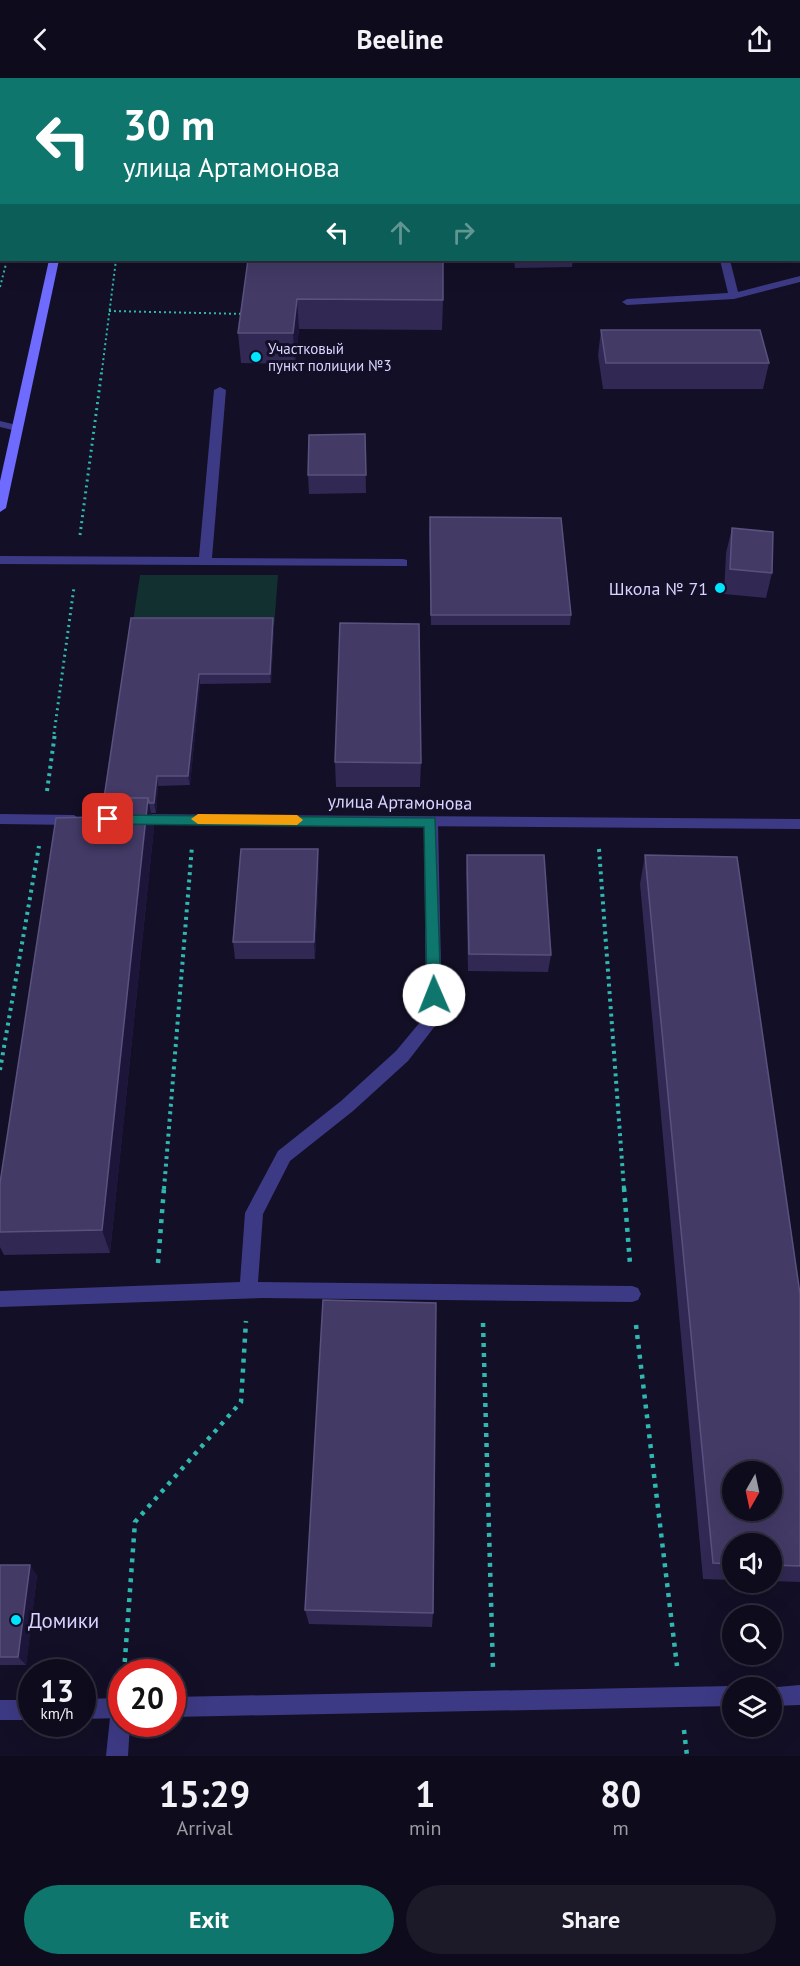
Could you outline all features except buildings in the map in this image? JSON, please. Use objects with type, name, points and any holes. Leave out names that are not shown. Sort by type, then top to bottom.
[{"type":"main road","points":[[0,508],[54,261]]},
{"type":"street","points":[[725,261],[734,296]]},
{"type":"street","points":[[627,302],[734,296],[800,279]]},
{"type":"street","points":[[205,562],[220,390]]},
{"type":"street","points":[[0,424],[17,428]]},
{"type":"street","points":[[0,560],[403,562]]},
{"type":"street","points":[[0,819],[90,819]]},
{"type":"street","name":"улица Артамонова","points":[[113,819],[800,824]]},
{"type":"street","points":[[248,1290],[254,1213],[284,1156],[347,1106],[402,1056],[434,1017],[431,822]]},
{"type":"street","points":[[0,1299],[248,1290],[632,1294]]},
{"type":"street","points":[[782,1696],[800,1695]]},
{"type":"street","points":[[186,1707],[722,1696]]},
{"type":"street","points":[[0,1710],[18,1710]]},
{"type":"street","points":[[117,1756],[119,1737]]},
{"type":"path","points":[[0,287],[7,261]]},
{"type":"path","points":[[0,1070],[44,820],[116,261]]},
{"type":"path","points":[[109,311],[248,314]]},
{"type":"path","points":[[155,1294],[194,819]]},
{"type":"path","points":[[125,1659],[135,1522],[241,1402],[248,1290]]},
{"type":"path","points":[[482,1292],[494,1701]]},
{"type":"green space","points":[[140,575],[278,575],[274,628],[132,628]]},
{"type":"slow traffic","points":[[198,819],[297,820]]},
{"type":"place","name":"Участковый пункт полиции №3","points":[[256,357]]},
{"type":"place","name":"Школа № 71","points":[[720,588]]},
{"type":"place","name":"Домики","points":[[16,1620]]},
{"type":"route","points":[[108,819],[431,822],[434,995]]}]
